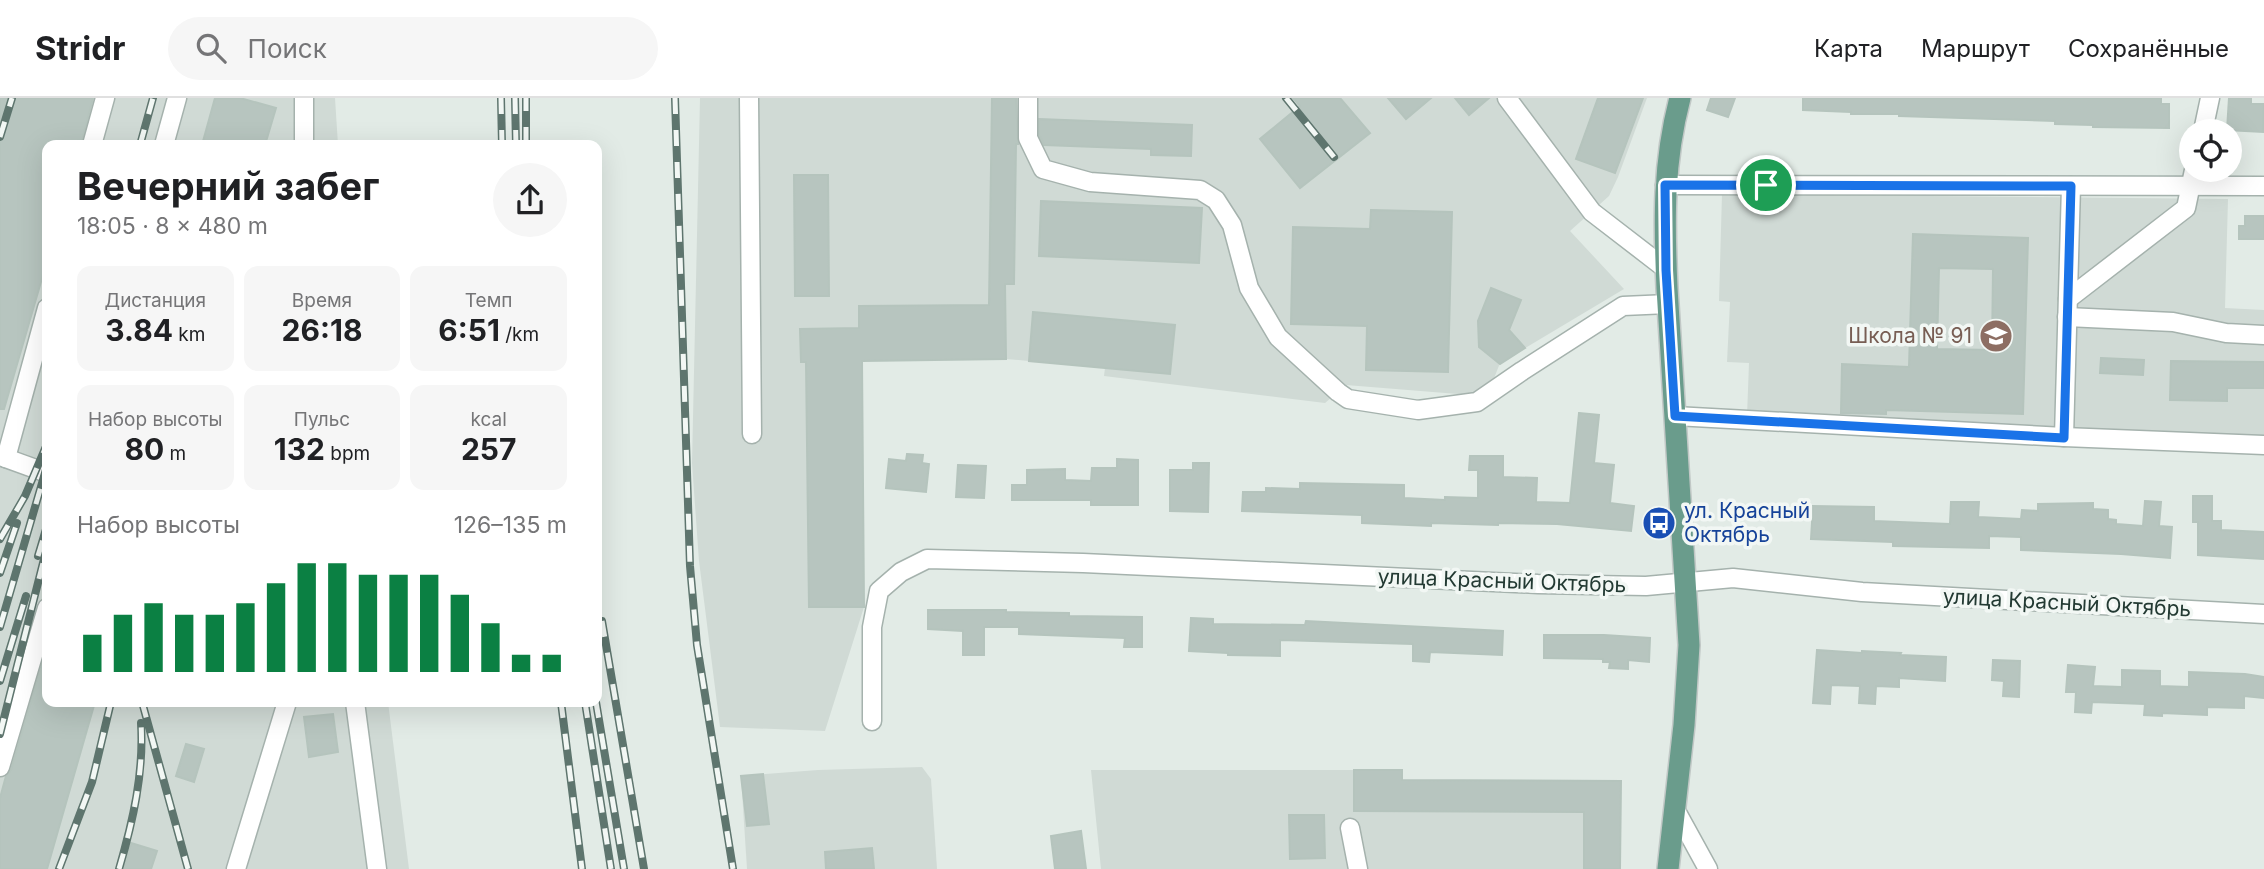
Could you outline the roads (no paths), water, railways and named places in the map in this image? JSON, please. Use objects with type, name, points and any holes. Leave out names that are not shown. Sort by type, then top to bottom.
[{"type":"main road","points":[[1668,869],[1684,725],[1689,645],[1666,270],[1665,185],[1679,98]]},
{"type":"street","points":[[93,140],[105,98]]},
{"type":"street","points":[[165,140],[177,98]]},
{"type":"street","points":[[304,98],[304,140]]},
{"type":"street","points":[[749,98],[752,434]]},
{"type":"street","points":[[1028,98],[1028,138],[1043,169],[1090,182],[1200,190],[1216,200],[1232,225],[1249,288],[1278,337],[1348,399],[1418,410],[1477,402],[1623,306],[1668,304]]},
{"type":"street","points":[[1507,98],[1592,212],[1666,270]]},
{"type":"street","points":[[2206,119],[2210,98]]},
{"type":"street","points":[[1665,185],[2071,186],[2179,179]]},
{"type":"street","points":[[2067,308],[2186,208],[2191,182]]},
{"type":"street","points":[[2228,182],[2264,186]]},
{"type":"street","points":[[2064,438],[2071,186]]},
{"type":"street","points":[[2067,308],[2174,322],[2226,333],[2264,335]]},
{"type":"street","points":[[42,325],[3,457],[42,471]]},
{"type":"street","points":[[1675,416],[2064,438],[2264,445]]},
{"type":"street","name":"улица Красный Октябрь","points":[[872,721],[872,627],[879,591],[901,572],[927,559],[1083,563],[1538,584],[1646,586],[1733,578],[1862,592],[2264,614]]},
{"type":"street","points":[[0,766],[42,625]]},
{"type":"street","points":[[236,869],[285,707]]},
{"type":"street","points":[[356,707],[377,869]]},
{"type":"street","points":[[1675,809],[1708,869]]},
{"type":"street","points":[[1350,828],[1358,869]]},
{"type":"railway","points":[[0,137],[12,98]]},
{"type":"railway","points":[[141,140],[153,98]]},
{"type":"railway","points":[[501,98],[502,140]]},
{"type":"railway","points":[[515,98],[516,140]]},
{"type":"railway","points":[[526,98],[526,140]]},
{"type":"railway","points":[[675,98],[690,566],[697,645],[733,869]]},
{"type":"railway","points":[[1286,98],[1334,157]]},
{"type":"railway","points":[[0,539],[25,496],[42,456]]},
{"type":"railway","points":[[0,627],[42,483]]},
{"type":"railway","points":[[0,573],[17,523]]},
{"type":"railway","points":[[38,556],[42,543]]},
{"type":"railway","points":[[0,734],[42,567]]},
{"type":"railway","points":[[0,681],[26,596]]},
{"type":"railway","points":[[602,621],[644,869]]},
{"type":"railway","points":[[59,869],[92,782],[110,707]]},
{"type":"railway","points":[[143,707],[188,869]]},
{"type":"railway","points":[[562,707],[582,869]]},
{"type":"railway","points":[[586,707],[611,869]]},
{"type":"railway","points":[[597,707],[624,869]]},
{"type":"railway","points":[[119,869],[136,797],[141,760],[141,723]]},
{"type":"place","name":"Школа № 91","points":[[1996,336]]},
{"type":"place","name":"ул. Красный Октябрь","points":[[1659,523]]}]
